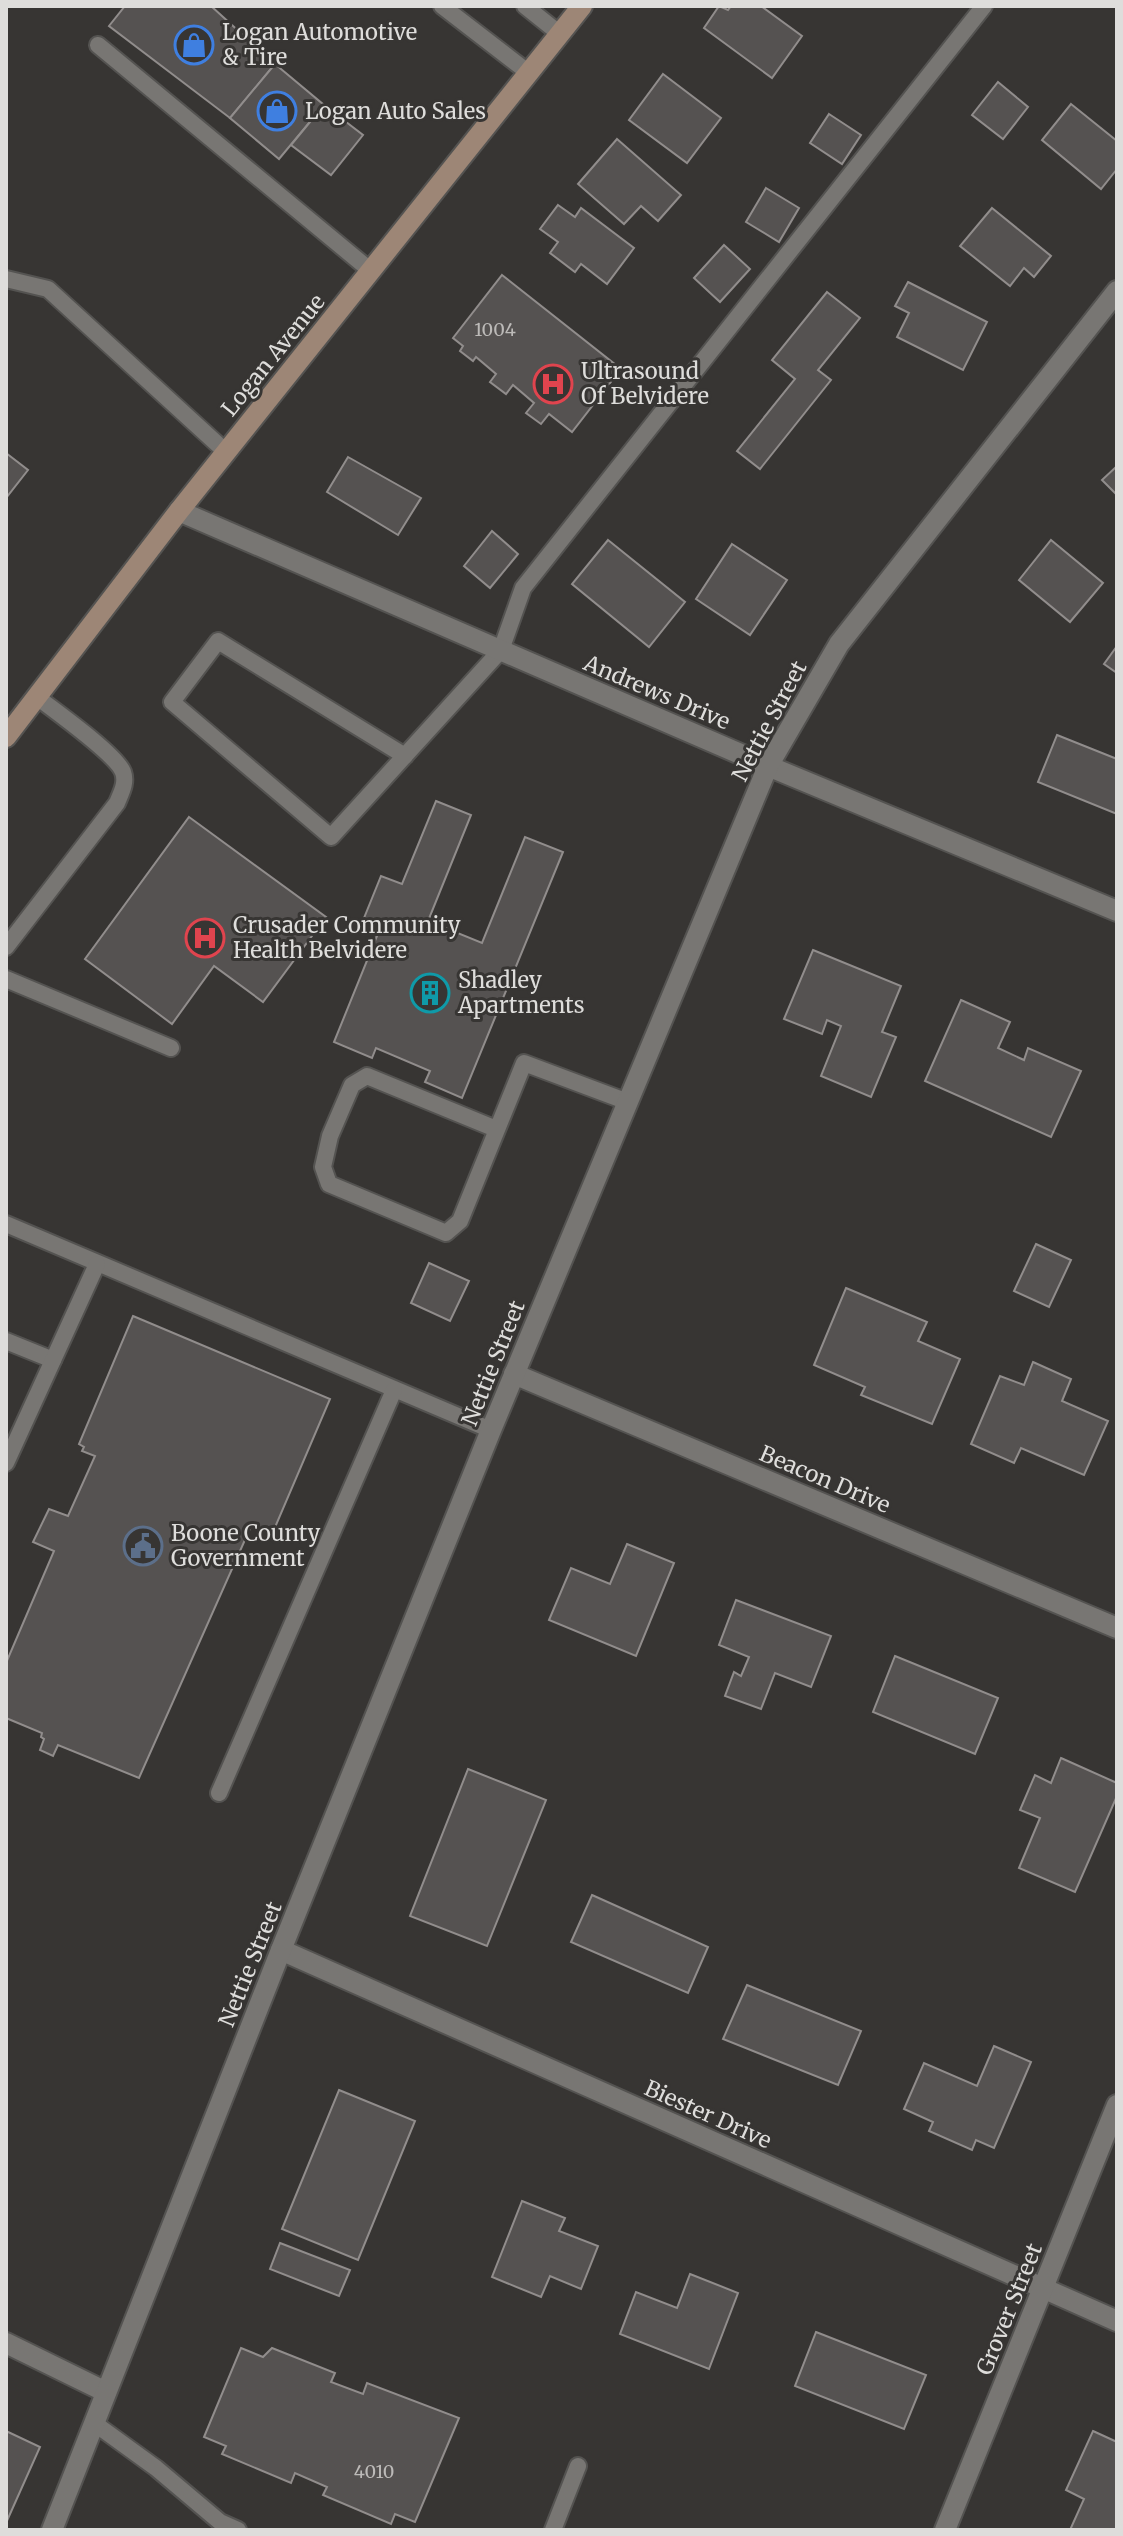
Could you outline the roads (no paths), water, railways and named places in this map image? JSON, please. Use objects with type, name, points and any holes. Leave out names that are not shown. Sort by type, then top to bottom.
[{"type":"main road","name":"Logan Avenue","points":[[6,737],[179,511],[582,6]]},
{"type":"street","name":"Nettie Street","points":[[52,2530],[491,1430],[768,766],[839,644],[1117,291]]},
{"type":"street","name":"Andrews Drive","points":[[179,511],[768,766],[1117,911]]},
{"type":"street","name":"Beacon Drive","points":[[514,1374],[1117,1628]]},
{"type":"street","name":"Biester Drive","points":[[281,1950],[1117,2321]]},
{"type":"street","name":"Grover Street","points":[[945,2530],[1117,2105]]},
{"type":"street","points":[[6,2343],[106,2392]]},
{"type":"lane","points":[[442,6],[529,73]]},
{"type":"lane","points":[[525,6],[560,34]]},
{"type":"lane","points":[[405,756],[218,641],[172,702],[331,837],[405,756],[501,650],[523,588],[984,6]]},
{"type":"lane","points":[[98,45],[371,271]]},
{"type":"lane","points":[[6,279],[48,289],[226,452]]},
{"type":"lane","points":[[6,947],[117,803],[124,788],[124,775],[112,758],[37,697]]},
{"type":"lane","points":[[6,979],[171,1048]]},
{"type":"lane","points":[[496,1129],[367,1076],[352,1085],[330,1136],[323,1167],[329,1184],[446,1233],[460,1221],[524,1063],[628,1102]]},
{"type":"lane","points":[[6,1224],[491,1430]]},
{"type":"lane","points":[[8,1451],[97,1264]]},
{"type":"lane","points":[[6,1341],[53,1360]]},
{"type":"lane","points":[[219,1793],[394,1390]]},
{"type":"lane","points":[[94,2423],[156,2468],[220,2522],[238,2530]]},
{"type":"lane","points":[[553,2530],[578,2466]]},
{"type":"place","name":"Logan Automotive & Tire","points":[[194,45]]},
{"type":"place","name":"Logan Auto Sales","points":[[277,111]]},
{"type":"place","name":"Ultrasound Of Belvidere","points":[[553,384]]},
{"type":"place","name":"Crusader Community Health Belvidere","points":[[205,938]]},
{"type":"place","name":"Shadley Apartments","points":[[430,993]]},
{"type":"place","name":"Boone County Government","points":[[143,1546]]}]
